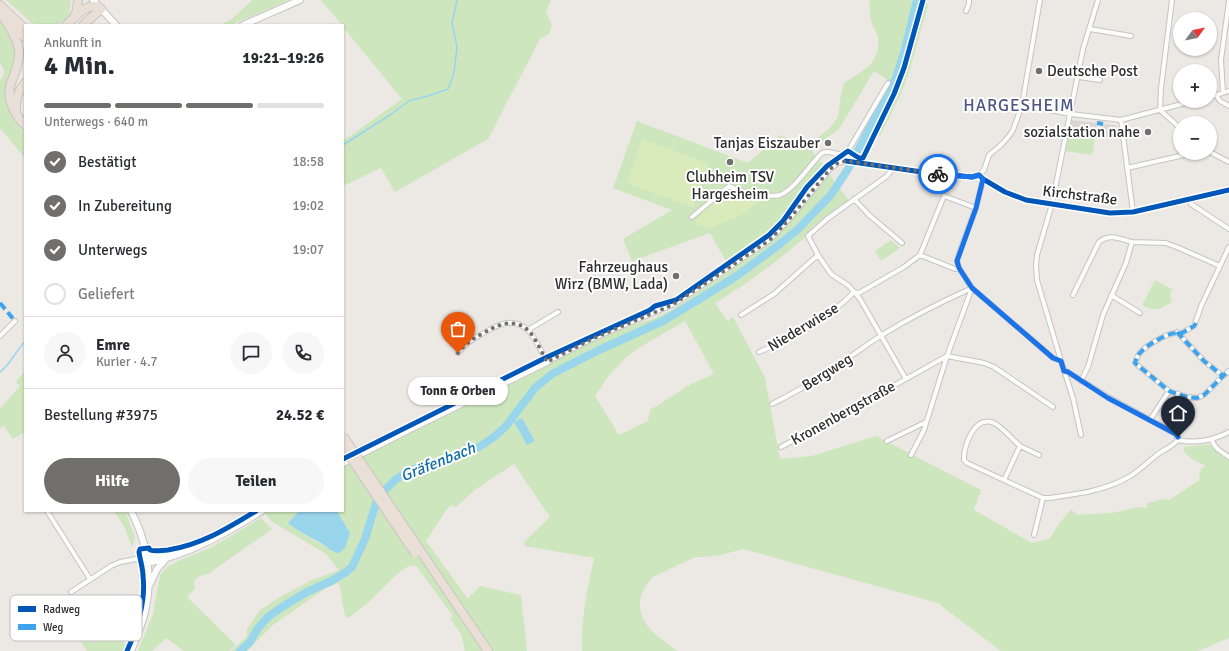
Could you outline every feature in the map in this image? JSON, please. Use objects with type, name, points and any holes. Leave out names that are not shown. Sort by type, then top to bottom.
[{"type":"highway","points":[[72,19],[78,0]]},
{"type":"highway","points":[[67,24],[85,8],[98,5]]},
{"type":"highway","points":[[84,24],[98,5]]},
{"type":"highway","points":[[0,11],[25,24]]},
{"type":"highway","points":[[0,11],[24,36]]},
{"type":"highway","points":[[0,11],[13,32],[18,45],[18,63],[12,82],[10,96],[13,109],[23,123]]},
{"type":"highway","points":[[16,20],[24,28]]},
{"type":"highway","points":[[23,123],[17,112],[16,103],[20,90],[24,84]]},
{"type":"highway","points":[[344,438],[477,640],[481,651]]},
{"type":"highway","points":[[344,447],[477,640],[488,651]]},
{"type":"street","points":[[245,24],[300,0]]},
{"type":"street","points":[[966,11],[969,0]]},
{"type":"street","points":[[344,462],[594,338],[672,305],[771,239],[835,165],[845,162],[929,173],[972,177],[979,175],[984,170],[989,155],[1001,145],[1013,130],[1022,105],[1040,0]]},
{"type":"street","points":[[1082,435],[1073,398],[1037,280],[1036,265],[1037,255],[1052,204],[1084,48],[1098,0]]},
{"type":"street","points":[[1160,110],[1172,0]]},
{"type":"street","points":[[1223,92],[1220,60],[1229,1]]},
{"type":"street","points":[[98,5],[115,24]]},
{"type":"street","points":[[1090,29],[1131,36]]},
{"type":"street","points":[[1078,77],[1100,80]]},
{"type":"street","points":[[692,217],[728,186],[756,194],[769,196],[779,195],[788,190],[825,151],[842,155],[848,152],[888,84]]},
{"type":"street","points":[[1217,95],[1229,91]]},
{"type":"street","points":[[1217,96],[1220,101],[1229,106]]},
{"type":"street","points":[[1022,105],[1071,114],[1121,120],[1173,106]]},
{"type":"street","points":[[1160,110],[1173,122]]},
{"type":"street","points":[[1121,120],[1132,212]]},
{"type":"street","points":[[842,155],[845,162]]},
{"type":"street","points":[[1217,156],[1229,162]]},
{"type":"street","points":[[1127,168],[1173,158]]},
{"type":"street","name":"Niederwiese","points":[[759,352],[799,333],[823,318],[846,301],[854,292],[849,286],[832,274],[818,255],[808,236],[826,219],[887,176],[891,167]]},
{"type":"street","name":"Kirchstraße","points":[[979,175],[1005,192],[1026,200],[1110,213],[1132,212],[1229,190]]},
{"type":"street","points":[[983,179],[976,208],[957,261],[959,268],[972,288],[1053,358],[1061,361]]},
{"type":"street","points":[[854,292],[859,293],[904,267],[920,255],[936,212],[944,196],[976,208]]},
{"type":"street","points":[[854,199],[868,215],[902,244]]},
{"type":"street","points":[[1189,199],[1191,204],[1229,229]]},
{"type":"street","points":[[1073,295],[1099,242],[1110,236],[1132,242],[1166,243],[1220,266]]},
{"type":"street","points":[[1080,381],[1088,367],[1103,315],[1126,263],[1132,242]]},
{"type":"street","points":[[1229,247],[1202,304],[1194,326],[1182,333],[1176,332],[1146,346],[1138,355],[1135,363],[1169,391],[1187,397],[1197,398],[1204,395],[1229,372]]},
{"type":"street","points":[[741,315],[774,294],[818,255]]},
{"type":"street","points":[[920,255],[955,269],[959,268]]},
{"type":"street","points":[[911,455],[927,422],[947,356],[972,288]]},
{"type":"street","name":"Bergweg","points":[[772,404],[806,386],[881,335],[910,318],[972,288]]},
{"type":"street","points":[[854,292],[860,299],[881,335]]},
{"type":"street","points":[[1112,295],[1140,313]]},
{"type":"street","points":[[528,330],[558,312]]},
{"type":"street","points":[[0,336],[15,321]]},
{"type":"street","points":[[458,353],[465,344],[498,325],[511,323],[528,330],[547,362]]},
{"type":"street","points":[[1176,332],[1204,361],[1223,376]]},
{"type":"street","name":"Kronenbergstraße","points":[[881,335],[906,379]]},
{"type":"street","points":[[947,356],[984,363],[994,367],[1053,407]]},
{"type":"street","name":"Kronenbergstraße","points":[[781,447],[947,356]]},
{"type":"street","points":[[1064,371],[1068,372],[1108,398],[1176,434],[1178,440]]},
{"type":"street","points":[[1150,420],[1169,391]]},
{"type":"street","points":[[1039,455],[1020,446],[995,424],[988,421],[979,424],[973,430],[966,442],[963,455],[964,460],[967,463],[1043,498],[1049,498],[1094,491],[1112,486],[1133,474],[1162,451],[1175,444],[1178,440]]},
{"type":"street","points":[[887,441],[927,422]]},
{"type":"street","points":[[1178,440],[1186,442],[1212,439],[1229,432]]},
{"type":"street","points":[[1212,439],[1212,444],[1229,457]]},
{"type":"street","points":[[1004,480],[1020,446]]},
{"type":"street","points":[[1034,535],[1043,498]]},
{"type":"street","points":[[47,512],[90,579]]},
{"type":"street","points":[[131,512],[140,531],[147,560],[148,599],[142,624]]},
{"type":"street","points":[[71,592],[111,566],[120,562],[165,559],[183,553],[221,535],[260,512]]},
{"type":"street","points":[[147,560],[196,547]]},
{"type":"street","points":[[148,590],[157,569],[165,559]]},
{"type":"street","points":[[131,651],[136,641]]},
{"type":"green space","points":[[6,0],[71,0],[69,17],[58,24],[32,23]]},
{"type":"green space","points":[[252,0],[289,0],[233,24],[223,24],[233,18]]},
{"type":"green space","points":[[321,0],[551,0],[546,11],[552,25],[549,34],[540,39],[488,139],[395,192],[381,168],[344,186],[344,140],[402,99],[344,28],[344,24],[341,24]]},
{"type":"green space","points":[[869,0],[921,0],[928,5],[910,69],[901,94],[880,136],[861,135],[891,82],[874,71],[839,129],[811,149],[849,201],[768,268],[715,303],[727,321],[733,317],[765,378],[780,459],[812,456],[876,436],[981,490],[974,510],[1032,543],[1049,539],[1071,509],[1077,515],[1112,513],[1138,507],[1147,508],[1147,503],[1165,499],[1169,500],[1200,480],[1199,476],[1201,469],[1206,466],[1187,455],[1183,449],[1184,447],[1210,444],[1229,458],[1229,638],[1198,651],[1001,651],[940,605],[941,604],[743,549],[721,555],[695,557],[653,577],[648,583],[641,596],[640,610],[642,616],[654,633],[678,651],[582,651],[582,627],[594,558],[525,546],[524,542],[550,517],[514,464],[476,489],[456,507],[452,505],[447,509],[426,541],[468,599],[480,586],[521,595],[527,651],[465,651],[461,634],[450,619],[453,616],[417,567],[410,565],[397,574],[371,600],[349,618],[345,616],[339,583],[326,588],[273,625],[247,651],[231,651],[247,636],[247,629],[259,611],[280,597],[310,581],[339,570],[326,554],[271,521],[265,513],[298,512],[289,523],[305,535],[334,552],[350,533],[338,512],[344,512],[344,466],[364,456],[363,447],[501,381],[604,328],[608,335],[653,319],[673,309],[731,270],[710,233],[632,261],[623,239],[672,210],[613,188],[637,121],[748,163],[780,135],[804,145],[820,136],[830,128],[838,117],[844,83],[868,67],[874,60],[878,49],[878,37],[870,16]],"holes":[[[685,321],[714,374],[691,384],[650,410],[648,421],[619,435],[595,396],[607,378],[625,358],[642,346]]]},
{"type":"green space","points":[[0,21],[12,37],[17,51],[17,58],[8,83],[6,99],[9,112],[24,131],[24,157],[0,128],[0,80],[4,72],[0,64]]},
{"type":"green space","points":[[1068,135],[1095,137],[1092,155],[1065,151]]},
{"type":"green space","points":[[642,139],[709,164],[693,207],[626,183]]},
{"type":"green space","points":[[733,192],[764,198],[743,214],[711,228],[698,226],[695,220],[701,215],[702,212],[726,193]]},
{"type":"green space","points":[[891,240],[900,248],[881,261],[875,251]]},
{"type":"green space","points":[[1155,280],[1172,289],[1170,296],[1172,302],[1157,309],[1151,309],[1142,305]]},
{"type":"green space","points":[[24,372],[24,433],[13,439],[4,426],[0,428],[0,409],[20,386],[16,382]]},
{"type":"green space","points":[[115,512],[125,512],[135,537],[132,547],[124,526]]},
{"type":"green space","points":[[261,518],[272,529],[208,574],[198,577],[194,582],[195,589],[187,597],[236,645],[229,651],[184,651],[166,638],[152,651],[138,651],[153,614],[160,575],[167,567],[210,548]]},
{"type":"green space","points":[[80,641],[122,641],[127,648],[125,651],[87,651]]},
{"type":"shaded area","points":[[1071,120],[1097,123],[1095,137],[1068,135]]},
{"type":"shaded area","points":[[1103,124],[1116,125],[1117,138],[1101,137]]},
{"type":"water","points":[[522,418],[535,441],[527,445],[514,422]]},
{"type":"water","points":[[298,512],[338,512],[350,533],[345,548],[339,553],[329,549],[288,523]]},
{"type":"waterway","points":[[344,144],[409,101],[448,89],[454,73],[457,47],[452,23],[457,0]]},
{"type":"waterway","name":"Gräfenbach","points":[[240,651],[250,642],[258,628],[268,617],[305,593],[333,580],[352,567],[365,539],[378,497],[396,479],[411,470],[479,447],[494,437],[506,426],[535,388],[552,374],[599,350],[663,321],[738,275],[797,230],[831,195],[848,169],[896,78],[917,0]]},
{"type":"waterway","points":[[0,372],[24,343]]},
{"type":"marked path","points":[[1097,123],[1103,124]]},
{"type":"marked path","points":[[0,303],[15,321]]},
{"type":"marked path","points":[[1196,323],[1194,326],[1182,333],[1165,336],[1142,350],[1135,363],[1169,391],[1187,397],[1197,398],[1204,395],[1229,371]]},
{"type":"marked path","points":[[1177,332],[1204,361],[1223,376]]},
{"type":"cycle path","points":[[344,458],[545,358],[650,310],[655,306],[676,300],[769,235],[783,221],[807,187],[827,166],[848,151],[859,158],[863,158],[894,94],[904,68],[923,0]]},
{"type":"cycle path","points":[[846,161],[929,173],[972,177],[979,175],[1005,192],[1026,200],[1110,213],[1133,212],[1229,190]]},
{"type":"cycle path","points":[[142,605],[144,585],[139,552],[140,549],[149,548],[150,550],[154,551],[180,548],[214,535],[254,512]]},
{"type":"cycle path","points":[[127,651],[131,641]]},
{"type":"way so far","points":[[458,353],[465,344],[498,325],[511,323],[528,330],[547,362],[594,338],[672,305],[771,239],[798,209],[820,180],[838,163],[846,161],[938,174]]},
{"type":"place","name":"Deutsche Post","points":[[1039,71]]},
{"type":"place","name":"sozialstation nahe","points":[[1148,132]]},
{"type":"place","name":"Tanjas Eiszauber","points":[[828,143]]},
{"type":"place","name":"Clubheim TSV Hargesheim","points":[[730,162]]},
{"type":"place","name":"Fahrzeughaus Wirz (BMW, Lada)","points":[[676,276]]},
{"type":"place","name":"Tonn & Orben","points":[[458,353]]},
{"type":"district","name":"HARGESHEIM","points":[[1019,105]]},
{"type":"route","points":[[938,174],[972,177],[979,175],[983,179],[976,208],[957,261],[959,268],[972,288],[1053,358],[1061,361],[1064,371],[1068,372],[1108,398],[1176,434],[1178,437]]}]
